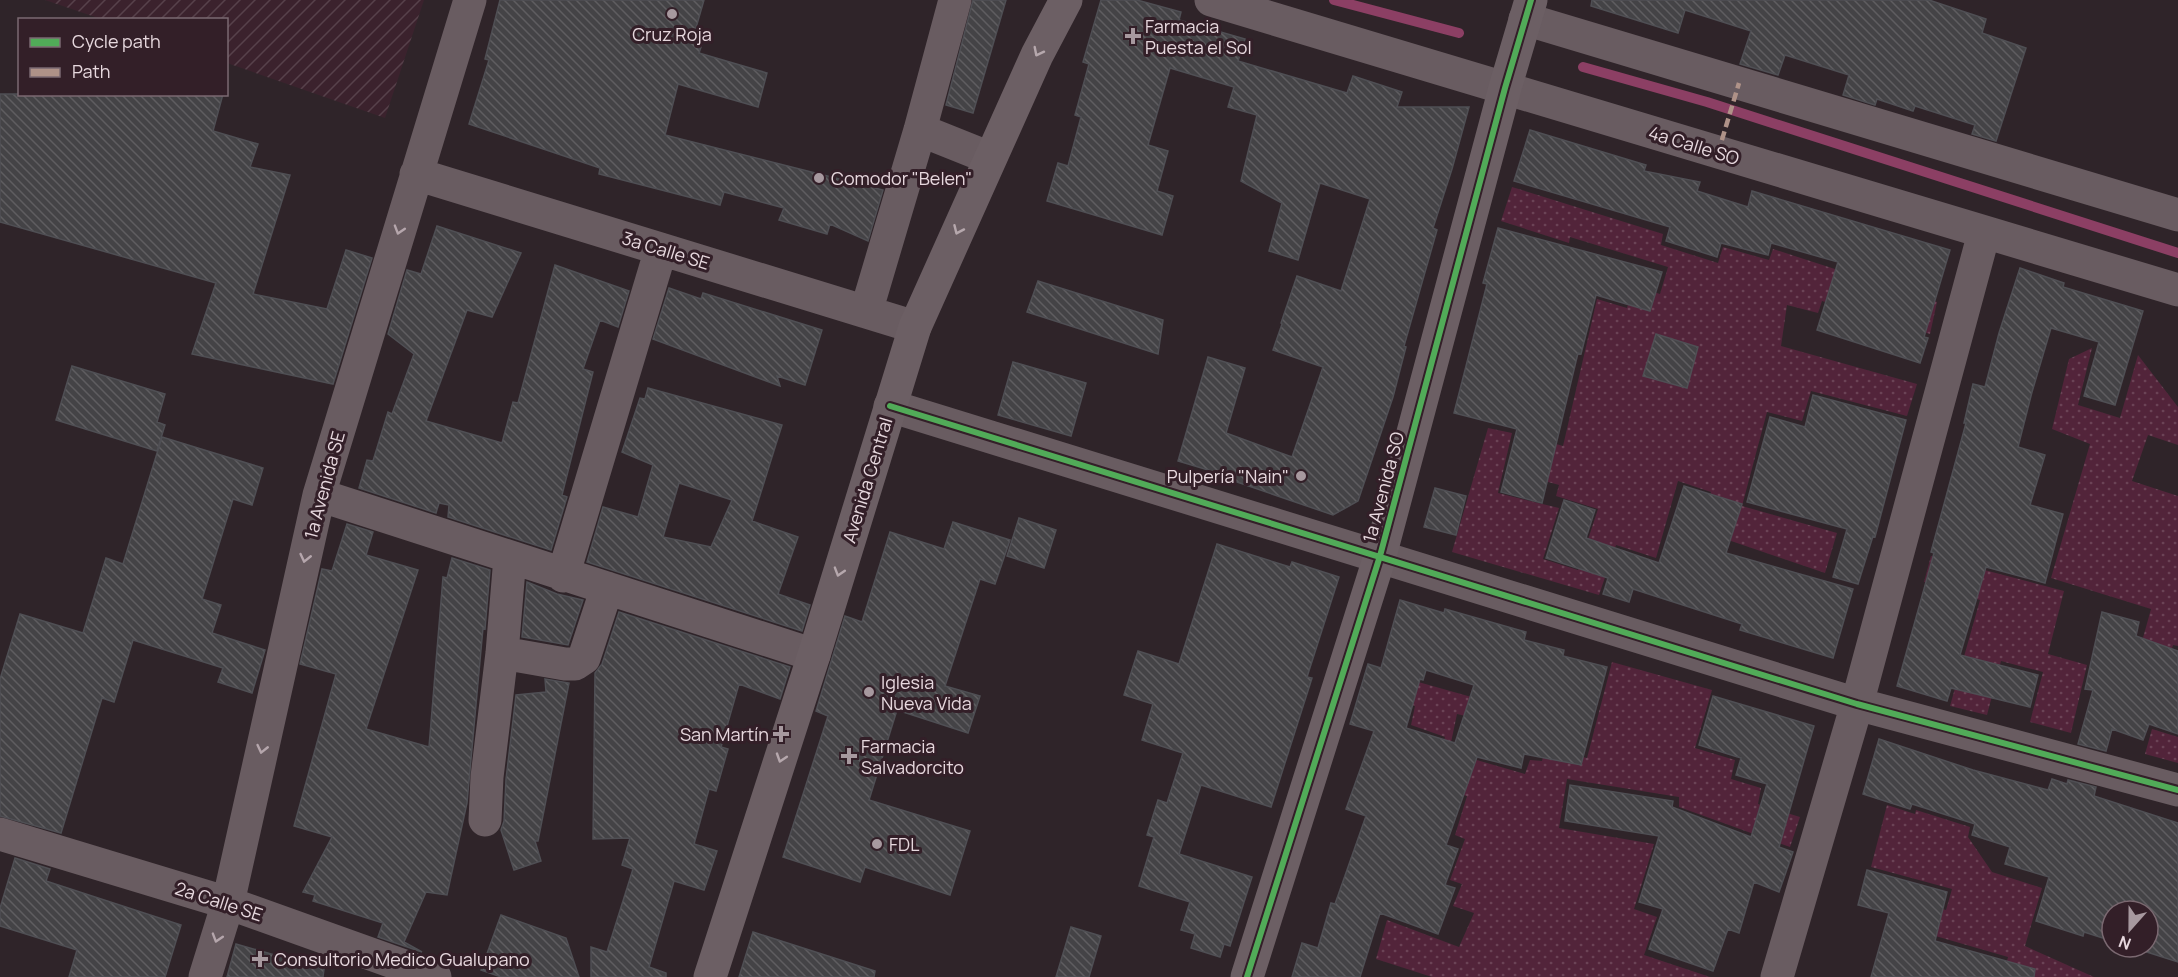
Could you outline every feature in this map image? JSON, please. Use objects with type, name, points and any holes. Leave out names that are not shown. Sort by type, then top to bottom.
[{"type":"main road","name":"Avenida Central","points":[[710,977],[814,655],[915,327],[1037,54],[1066,0]]},
{"type":"main road","name":"1a Avenida SO","points":[[1247,977],[1380,556],[1528,9]]},
{"type":"street","name":"1a Avenida SE","points":[[205,977],[228,903],[319,495],[470,0]]},
{"type":"street","points":[[866,312],[920,130],[955,0]]},
{"type":"street","name":"4a Calle SO","points":[[1211,0],[2178,290]]},
{"type":"street","points":[[1528,9],[2178,215]]},
{"type":"street","points":[[920,130],[990,158]]},
{"type":"street","name":"3a Calle SE","points":[[416,174],[915,327]]},
{"type":"street","points":[[1777,977],[1857,704],[1984,233]]},
{"type":"street","points":[[563,576],[661,249]]},
{"type":"street","points":[[890,406],[1857,704],[2178,790]]},
{"type":"street","points":[[319,495],[563,576],[814,655]]},
{"type":"street","points":[[485,820],[487,777],[502,653],[510,557]]},
{"type":"street","points":[[502,653],[575,664],[584,658],[607,588]]},
{"type":"street","name":"2a Calle SE","points":[[0,834],[228,903],[435,977]]},
{"type":"shaded area","points":[[45,0],[424,0],[385,118],[228,63],[228,18],[98,18]]},
{"type":"shaded area","points":[[1512,187],[1663,234],[1661,245],[1718,263],[1723,247],[1769,260],[1773,249],[1937,302],[1930,334],[1822,301],[1818,313],[1787,305],[1781,346],[1917,384],[1907,416],[1811,391],[1802,421],[1767,412],[1742,506],[1837,533],[1825,573],[1699,530],[1711,492],[1678,481],[1656,558],[1616,545],[1599,595],[1452,552],[1488,428],[1512,433],[1498,493],[1559,508],[1543,559],[1578,570],[1598,509],[1556,496],[1559,485],[1534,478],[1542,440],[1563,446],[1597,299],[1627,308],[1633,286],[1660,294],[1668,267],[1570,237],[1569,243],[1501,221]]},
{"type":"shaded area","points":[[2092,348],[2078,405],[2120,418],[2138,355],[2178,407],[2178,445],[2148,435],[2132,481],[2178,496],[2178,646],[2173,645],[2165,672],[2136,663],[2151,609],[2051,578],[2090,444],[2052,429],[2069,359]]},
{"type":"shaded area","points":[[1931,556],[2064,591],[2048,654],[2087,665],[2071,733],[2030,722],[2043,672],[2001,661],[1987,715],[1950,706],[1980,600],[1924,582]]},
{"type":"shaded area","points":[[1612,662],[1712,690],[1695,748],[1735,760],[1731,779],[1761,788],[1758,804],[1800,817],[1790,847],[1679,807],[1679,797],[1567,779],[1559,828],[1654,844],[1634,909],[1657,917],[1644,955],[1710,977],[1432,977],[1376,959],[1387,920],[1459,947],[1474,913],[1453,906],[1462,884],[1450,880],[1465,839],[1455,835],[1467,796],[1429,785],[1445,737],[1411,725],[1415,706],[1377,694],[1383,672],[1521,711],[1516,728],[1457,714],[1449,752],[1525,774],[1530,760],[1542,761],[1545,748],[1587,758]]},
{"type":"shaded area","points":[[2152,729],[2178,737],[2178,763],[2145,754]]},
{"type":"shaded area","points":[[1887,805],[1915,814],[1916,810],[1970,827],[1968,837],[1992,872],[2042,888],[2025,946],[2094,977],[2003,977],[2008,957],[1901,926],[1907,899],[1946,910],[1952,889],[1871,867]]},
{"type":"building","points":[[500,0],[704,0],[693,38],[703,41],[699,53],[767,73],[758,107],[678,84],[665,135],[883,190],[868,241],[830,224],[827,234],[779,220],[784,208],[724,192],[720,205],[599,174],[600,168],[469,124],[489,60],[485,59]]},
{"type":"building","points":[[973,0],[1006,0],[973,113],[946,105]]},
{"type":"building","points":[[1101,0],[1137,0],[1181,12],[1179,20],[1245,39],[1238,61],[1347,93],[1353,76],[1402,92],[1397,107],[1469,107],[1433,228],[1437,230],[1404,346],[1406,347],[1393,397],[1358,501],[1333,515],[1234,481],[1235,478],[1178,461],[1208,357],[1245,368],[1226,433],[1292,457],[1323,367],[1273,350],[1281,323],[1297,276],[1341,291],[1370,199],[1320,183],[1298,260],[1269,251],[1282,203],[1241,181],[1257,115],[1228,107],[1234,87],[1170,68],[1148,145],[1168,151],[1157,191],[1173,196],[1162,235],[1047,201],[1058,163],[1068,166],[1081,117],[1075,115],[1089,64],[1083,62]]},
{"type":"building","points":[[1592,0],[1929,0],[1986,19],[1982,33],[2026,48],[1996,141],[1972,134],[1975,125],[1915,106],[1913,111],[1877,99],[1875,105],[1843,95],[1849,75],[1785,55],[1778,75],[1740,64],[1751,31],[1685,10],[1678,33],[1591,6]]},
{"type":"building","points":[[0,94],[18,94],[18,96],[222,96],[213,131],[258,144],[250,167],[290,175],[253,294],[327,309],[346,250],[372,258],[333,384],[192,354],[216,283],[0,222]]},
{"type":"building","points":[[1530,130],[1646,165],[1644,171],[1700,182],[1697,191],[1748,207],[1752,191],[1950,250],[1924,337],[1928,338],[1920,363],[1817,330],[1838,262],[1771,243],[1768,255],[1721,243],[1717,257],[1666,241],[1670,227],[1514,181]]},
{"type":"building","points":[[437,226],[521,253],[492,317],[467,310],[426,421],[502,443],[513,402],[518,403],[555,265],[629,291],[618,327],[600,320],[583,369],[593,372],[562,495],[567,497],[551,550],[448,517],[449,505],[439,503],[436,513],[359,488],[367,460],[373,461],[388,412],[392,414],[414,354],[388,334],[407,270],[421,274]]},
{"type":"building","points":[[1498,228],[1662,272],[1650,311],[1596,295],[1581,354],[1578,353],[1542,503],[1501,492],[1517,429],[1454,413],[1487,284],[1483,283]]},
{"type":"building","points":[[2020,268],[2064,283],[2063,287],[2143,311],[2115,405],[2084,396],[2099,342],[2051,328],[2032,392],[2018,447],[2045,455],[2030,505],[2063,514],[2045,583],[1986,567],[1960,655],[2038,675],[2030,707],[1951,688],[1947,701],[1897,686],[1934,553],[1931,552],[1966,423],[1964,423],[1973,384],[1985,387],[1999,333]]},
{"type":"building","points":[[1038,281],[1163,320],[1158,354],[1027,312]]},
{"type":"building","points":[[669,288],[701,299],[703,293],[822,330],[805,385],[777,376],[780,386],[653,339]]},
{"type":"building","points":[[1656,334],[1698,347],[1687,388],[1643,376]]},
{"type":"building","points":[[1013,362],[1086,383],[1071,436],[998,415]]},
{"type":"building","points":[[72,366],[165,394],[157,422],[165,425],[157,451],[56,420]]},
{"type":"building","points":[[648,388],[782,425],[752,521],[798,537],[778,594],[810,605],[802,631],[587,562],[603,507],[638,517],[653,465],[622,452],[640,398],[645,399]],"holes":[[[679,483],[732,500],[711,547],[663,537]]]},
{"type":"building","points":[[1813,395],[1906,420],[1875,537],[1873,536],[1858,584],[1833,577],[1847,529],[1747,502],[1770,417],[1805,427]]},
{"type":"building","points":[[162,437],[263,468],[252,505],[233,499],[202,599],[221,605],[212,633],[265,650],[252,693],[218,682],[223,668],[133,640],[114,702],[102,698],[61,833],[0,816],[0,679],[20,614],[83,633],[106,558],[123,564]]},
{"type":"building","points":[[1684,486],[1742,504],[1726,553],[1853,589],[1833,658],[1740,630],[1742,624],[1633,589],[1629,602],[1603,594],[1608,578],[1546,558],[1564,500],[1595,510],[1586,538],[1659,563]]},
{"type":"building","points":[[1435,488],[1466,496],[1456,535],[1424,527]]},
{"type":"building","points":[[1019,518],[1056,530],[1044,568],[1007,556]]},
{"type":"building","points":[[953,522],[1010,540],[995,584],[980,579],[945,686],[980,696],[968,733],[897,710],[869,800],[970,831],[950,895],[865,867],[860,882],[783,857],[828,716],[816,711],[845,616],[862,622],[890,532],[944,549]]},
{"type":"building","points":[[347,524],[373,532],[366,555],[418,570],[366,729],[429,747],[443,577],[447,578],[452,558],[490,570],[467,803],[447,895],[426,892],[404,942],[422,952],[378,937],[383,923],[313,901],[315,895],[303,892],[332,837],[294,826],[336,674],[300,664],[322,569],[332,571]]},
{"type":"building","points":[[1217,544],[1290,567],[1292,562],[1339,577],[1307,677],[1312,678],[1271,807],[1201,785],[1179,854],[1252,877],[1230,946],[1224,944],[1220,957],[1191,948],[1195,934],[1181,930],[1190,902],[1139,886],[1154,837],[1147,835],[1158,800],[1167,803],[1183,753],[1142,740],[1153,704],[1124,695],[1138,651],[1179,664]]},
{"type":"building","points":[[527,582],[557,594],[583,600],[568,645],[522,637]]},
{"type":"building","points":[[1400,600],[1444,613],[1445,609],[1526,632],[1524,640],[1564,650],[1563,656],[1607,667],[1581,765],[1524,754],[1521,768],[1477,757],[1446,845],[1458,849],[1445,885],[1455,888],[1438,934],[1380,913],[1360,977],[1292,977],[1302,943],[1318,948],[1331,903],[1335,904],[1366,816],[1346,809],[1374,731],[1350,724],[1368,664],[1381,668]],"holes":[[[1426,670],[1474,685],[1455,743],[1406,728],[1420,679],[1423,680]]]},
{"type":"building","points":[[619,612],[790,667],[780,699],[739,684],[721,747],[728,749],[716,791],[709,789],[694,844],[717,851],[704,890],[674,881],[649,967],[666,973],[666,977],[591,977],[591,947],[607,952],[633,869],[622,865],[630,838],[593,839],[595,673],[602,664]]},
{"type":"building","points":[[2102,612],[2139,622],[2136,636],[2178,651],[2178,734],[2149,724],[2143,740],[2112,729],[2106,751],[2078,744],[2093,690],[2085,689]]},
{"type":"building","points":[[545,679],[569,683],[538,841],[535,841],[541,861],[514,870],[501,830],[504,821],[506,779],[516,695],[546,692]]},
{"type":"building","points":[[1713,696],[1814,726],[1779,847],[1793,852],[1779,892],[1754,882],[1739,933],[1728,929],[1713,971],[1649,949],[1663,909],[1639,902],[1659,836],[1565,821],[1570,785],[1673,801],[1672,807],[1751,837],[1767,784],[1736,775],[1741,758],[1699,745]]},
{"type":"building","points":[[1879,739],[1973,770],[2048,790],[2052,779],[2067,784],[2068,780],[2096,787],[2094,796],[2178,823],[2178,962],[2160,956],[2160,899],[2100,899],[2100,937],[2084,932],[2083,936],[2036,921],[2049,877],[2005,864],[2010,847],[1972,835],[1975,824],[1912,804],[1910,809],[1863,794]]},
{"type":"building","points":[[15,858],[50,869],[46,881],[181,925],[165,977],[69,977],[77,950],[0,926],[0,908]]},
{"type":"building","points":[[1867,870],[1947,892],[1935,941],[2035,969],[2034,977],[1871,977],[1889,913],[1858,905]]},
{"type":"building","points":[[501,915],[566,938],[579,977],[501,977],[481,970]]},
{"type":"building","points":[[1071,927],[1101,936],[1089,977],[1056,977]]},
{"type":"building","points":[[753,932],[875,971],[874,977],[739,977]]},
{"type":"building","name":"Consultorio Medico Gualupano","points":[[236,944],[324,969],[323,977],[227,977]]},
{"type":"waterway","points":[[1334,0],[1459,33]]},
{"type":"waterway","points":[[1583,67],[1707,102],[2178,253]]},
{"type":"marked path","points":[[1718,153],[1739,83]]},
{"type":"cycle path","points":[[1247,977],[1380,556],[1505,88],[1531,0]]},
{"type":"cycle path","points":[[890,406],[1857,704],[2178,790]]},
{"type":"place","name":"Cruz Roja","points":[[672,14]]},
{"type":"place","name":"Farmacia Puesta el Sol","points":[[1133,36]]},
{"type":"place","name":"Comodor \"Belen\"","points":[[819,178]]},
{"type":"place","name":"Pulpería \"Nain\"","points":[[1301,476]]},
{"type":"place","name":"Iglesia Nueva Vida","points":[[869,692]]},
{"type":"place","name":"San Martín","points":[[781,734]]},
{"type":"place","name":"Farmacia Salvadorcito","points":[[849,756]]},
{"type":"place","name":"FDL","points":[[877,844]]},
{"type":"place","name":"Consultorio Medico Gualupano","points":[[260,959]]}]
